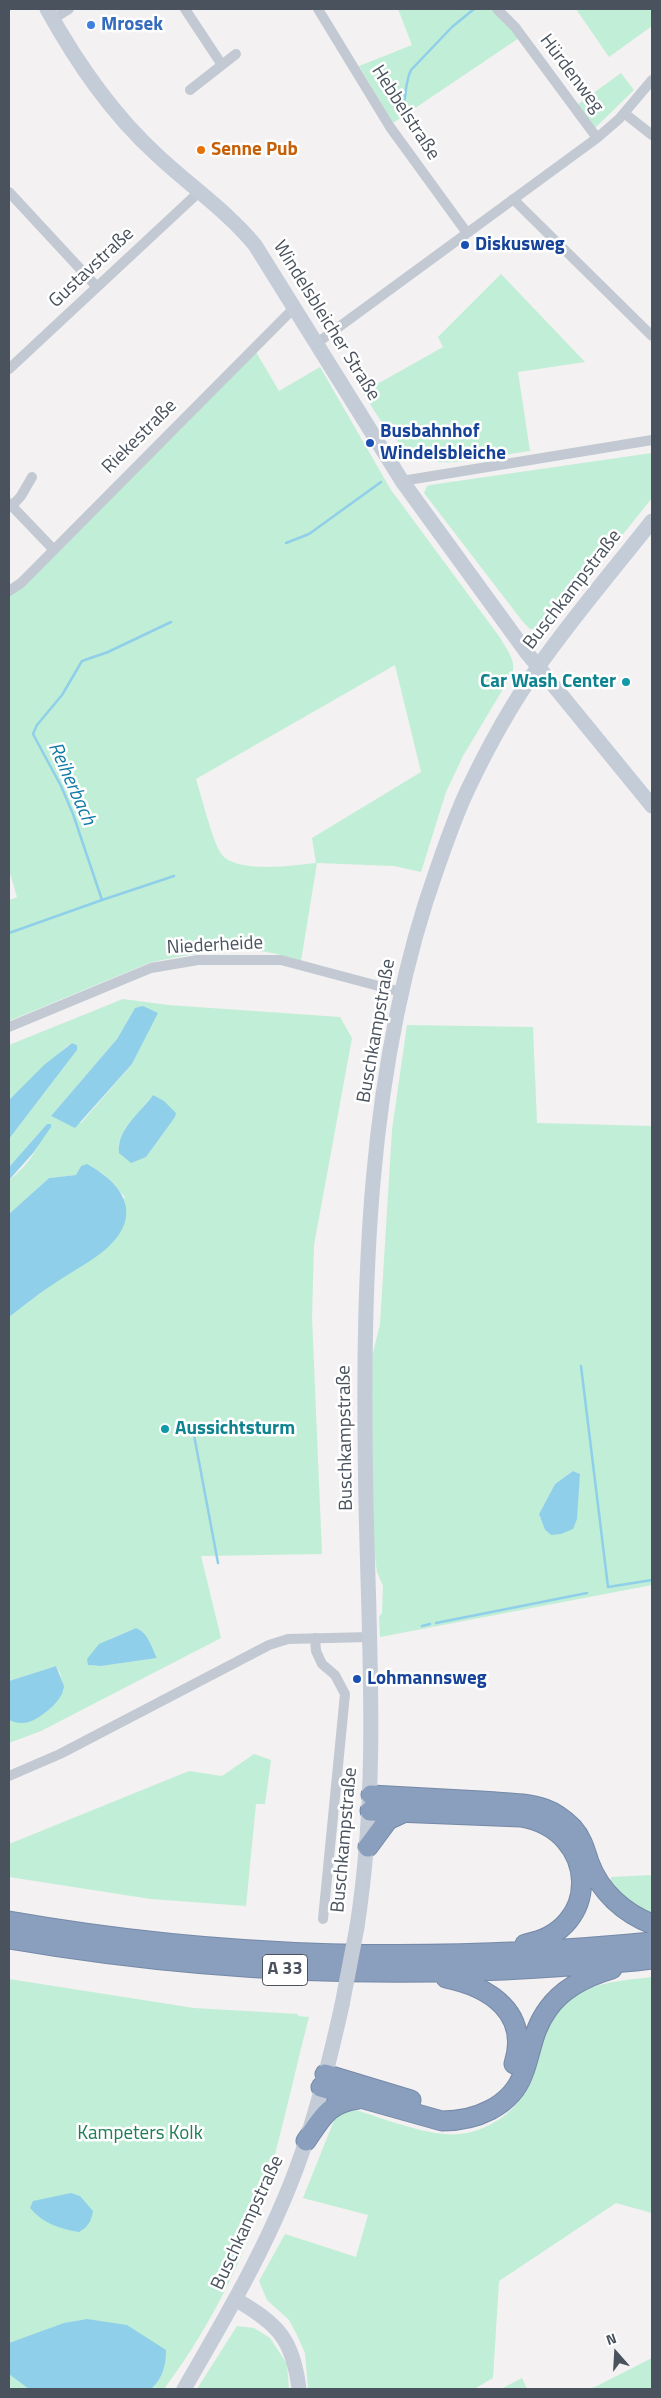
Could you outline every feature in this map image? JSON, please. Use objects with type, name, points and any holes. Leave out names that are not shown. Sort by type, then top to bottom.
[{"type":"highway","points":[[370,1803],[407,1812],[536,1819],[560,1832],[569,1843],[580,1866],[582,1880],[580,1898],[572,1915],[564,1926],[541,1941],[515,1946],[442,1947],[417,1965]]},
{"type":"highway","points":[[370,1803],[518,1804],[544,1809],[560,1817],[574,1829],[584,1844],[590,1864],[600,1884],[613,1900],[631,1915],[652,1924]]},
{"type":"highway","points":[[368,1847],[388,1820],[407,1812]]},
{"type":"highway","name":"A 33","points":[[9,1921],[130,1939],[229,1950],[322,1955],[417,1965],[500,1970],[647,1960]]},
{"type":"highway","name":"A 33","points":[[9,1939],[151,1959],[262,1969],[417,1965],[502,1953],[652,1942]]},
{"type":"highway","points":[[323,2081],[359,2099],[442,2121],[457,2121],[476,2117],[492,2110],[506,2099],[517,2086],[524,2074],[532,2040],[538,2025],[558,1997],[590,1977],[647,1960]]},
{"type":"highway","points":[[323,2081],[438,2108],[460,2109],[474,2106],[488,2099],[502,2087],[512,2072],[517,2056],[518,2039],[513,2021],[503,2005],[489,1992],[417,1965]]},
{"type":"highway","points":[[306,2141],[327,2111],[336,2105],[359,2099]]},
{"type":"main road","name":"Windelsbleicher Straße","points":[[50,14],[81,67],[120,118],[156,155],[250,239],[318,343],[402,481],[538,667],[652,806]]},
{"type":"main road","name":"Buschkampstraße","points":[[184,2389],[235,2299],[267,2235],[306,2141],[342,2005],[357,1927],[368,1847],[372,1712],[364,1378],[369,1266],[385,1082],[401,992],[426,900],[456,817],[483,759],[538,667],[652,521]]},
{"type":"main road","points":[[235,2299],[261,2315],[283,2335],[294,2359],[299,2389]]},
{"type":"street","name":"Windelsbleicher Straße","points":[[50,14],[68,9]]},
{"type":"street","points":[[185,9],[222,65]]},
{"type":"street","name":"Hebbelstraße","points":[[318,9],[390,127],[467,233]]},
{"type":"street","name":"Hürdenweg","points":[[497,9],[514,27],[597,138]]},
{"type":"street","points":[[190,90],[236,54]]},
{"type":"street","points":[[318,343],[597,138],[624,113],[652,80]]},
{"type":"street","points":[[624,113],[652,134]]},
{"type":"street","points":[[9,192],[97,288]]},
{"type":"street","name":"Gustavstraße","points":[[9,369],[199,192]]},
{"type":"street","points":[[513,199],[652,336]]},
{"type":"street","name":"Riekestraße","points":[[9,591],[18,586],[295,307]]},
{"type":"street","points":[[402,481],[619,447],[652,440]]},
{"type":"street","points":[[32,477],[21,496],[10,504],[54,550]]},
{"type":"street","name":"Niederheide","points":[[9,1026],[150,968],[198,960],[281,960],[401,992]]},
{"type":"street","points":[[9,1776],[60,1754],[269,1644],[288,1639],[370,1637]]},
{"type":"street","name":"Buschkampstraße","points":[[316,1638],[316,1651],[322,1664],[335,1675],[345,1694],[323,1919]]},
{"type":"green space","points":[[398,9],[495,9],[519,38],[393,123],[359,66],[412,45]]},
{"type":"green space","points":[[576,9],[652,9],[652,26],[609,57]]},
{"type":"green space","points":[[621,73],[634,90],[594,129],[577,105]]},
{"type":"green space","points":[[501,274],[585,362],[518,372],[530,451],[450,462],[432,461],[414,455],[398,442],[381,421],[363,392],[443,347],[438,337]]},
{"type":"green space","points":[[256,352],[279,391],[320,367],[391,490],[501,639],[511,656],[513,669],[512,674],[463,756],[446,792],[421,872],[394,866],[317,863],[301,961],[267,952],[240,950],[162,960],[149,963],[9,1021],[9,900],[17,897],[9,870],[9,595]],"holes":[[[395,665],[421,772],[312,838],[316,863],[265,867],[238,864],[227,859],[220,852],[210,827],[196,779]]]},
{"type":"green space","points":[[652,453],[652,498],[554,620],[539,629],[530,629],[523,622],[424,493],[427,486],[430,485]]},
{"type":"green space","points":[[123,999],[168,1005],[340,1017],[352,1038],[314,1245],[312,1317],[322,1554],[201,1556],[221,1638],[41,1731],[9,1743],[9,1720],[26,1722],[41,1716],[54,1704],[64,1690],[60,1673],[56,1666],[9,1681],[9,1317],[52,1284],[125,1197],[101,1172],[81,1166],[76,1175],[49,1178],[9,1214],[9,1180],[22,1169],[33,1155],[47,1124],[9,1167],[9,1139],[77,1050],[77,1045],[72,1043],[67,1046],[9,1100],[9,1045]],"holes":[[[135,1008],[157,1013],[132,1064],[81,1123],[62,1121],[51,1116],[117,1039]],[[153,1095],[162,1134],[146,1157],[118,1145],[126,1127]],[[136,1628],[147,1637],[157,1658],[101,1666],[88,1665],[110,1639]]]},
{"type":"green space","points":[[407,1025],[533,1027],[537,1123],[652,1126],[652,1585],[380,1637],[379,1617],[382,1613],[383,1586],[377,1572],[373,1543],[370,1365],[380,1324],[392,1130]],"holes":[[[573,1471],[580,1474],[578,1492],[551,1535],[545,1530],[539,1514],[555,1484]]]},
{"type":"green space","points":[[254,1754],[271,1760],[265,1804],[256,1804],[246,1906],[151,1899],[9,1877],[9,1844],[189,1771],[222,1776]]},
{"type":"green space","points":[[652,1875],[652,1913],[638,1909],[611,1884],[611,1877]]},
{"type":"green space","points":[[652,1977],[652,2213],[616,2203],[499,2281],[493,2378],[474,2389],[308,2389],[305,2353],[297,2335],[289,2320],[267,2300],[259,2281],[285,2234],[356,2257],[368,2215],[303,2198],[335,2118],[349,2108],[408,2127],[444,2134],[459,2134],[487,2126],[511,2110],[529,2086],[549,2022],[560,2007],[580,1992],[603,1984]]},
{"type":"green space","name":"Kampeters Kolk","points":[[9,1979],[194,2008],[298,2014],[298,2016],[309,2017],[272,2164],[250,2235],[218,2304],[192,2348],[164,2389],[9,2389]]},
{"type":"green space","points":[[237,2326],[254,2328],[270,2338],[287,2364],[289,2389],[197,2389]]},
{"type":"green space","points":[[652,2358],[652,2389],[590,2389],[597,2386]]},
{"type":"green space","points":[[522,2378],[527,2389],[501,2389]]},
{"type":"water","points":[[143,1006],[158,1013],[132,1064],[75,1128],[51,1116],[117,1039],[135,1008]]},
{"type":"water","points":[[72,1043],[77,1045],[77,1050],[9,1139],[9,1100],[44,1065]]},
{"type":"water","points":[[153,1095],[164,1101],[176,1113],[175,1117],[146,1157],[131,1163],[119,1153],[121,1137],[130,1122]]},
{"type":"water","points":[[47,1124],[51,1124],[51,1127],[34,1152],[9,1180],[9,1167]]},
{"type":"water","points":[[87,1164],[111,1181],[125,1202],[124,1225],[118,1237],[100,1254],[49,1287],[9,1317],[9,1214],[49,1178],[76,1175],[81,1166]]},
{"type":"water","points":[[573,1471],[580,1474],[577,1519],[573,1529],[561,1534],[551,1535],[545,1530],[539,1514],[555,1484]]},
{"type":"water","points":[[136,1628],[147,1637],[157,1658],[101,1666],[88,1665],[87,1659],[99,1644]]},
{"type":"water","points":[[56,1666],[64,1686],[56,1702],[40,1717],[29,1722],[19,1723],[9,1720],[9,1681]]},
{"type":"water","points":[[71,2193],[80,2196],[93,2211],[89,2224],[79,2232],[52,2224],[40,2218],[30,2208],[33,2201]]},
{"type":"water","points":[[87,2319],[127,2325],[166,2350],[163,2371],[151,2389],[29,2389],[9,2374],[9,2343],[64,2323]]},
{"type":"waterway","points":[[404,104],[411,70],[452,27],[474,9]]},
{"type":"waterway","name":"Reiherbach","points":[[286,543],[309,534],[381,482]]},
{"type":"waterway","name":"Reiherbach","points":[[9,933],[102,900],[73,814],[61,786],[33,734],[37,725],[62,695],[82,661],[108,652],[171,622]]},
{"type":"waterway","points":[[102,900],[174,876]]},
{"type":"waterway","points":[[581,1366],[608,1587],[652,1580]]},
{"type":"waterway","points":[[194,1435],[218,1563]]},
{"type":"waterway","points":[[436,1623],[587,1593]]},
{"type":"waterway","points":[[422,1626],[430,1624]]},
{"type":"place","name":"Mrosek","points":[[91,25]]},
{"type":"place","name":"Senne Pub","points":[[201,150]]},
{"type":"place","name":"Diskusweg","points":[[465,245]]},
{"type":"place","name":"Busbahnhof Windelsbleiche","points":[[370,443]]},
{"type":"place","name":"Car Wash Center","points":[[626,682]]},
{"type":"place","name":"Aussichtsturm","points":[[165,1429]]},
{"type":"place","name":"Lohmannsweg","points":[[357,1679]]}]
